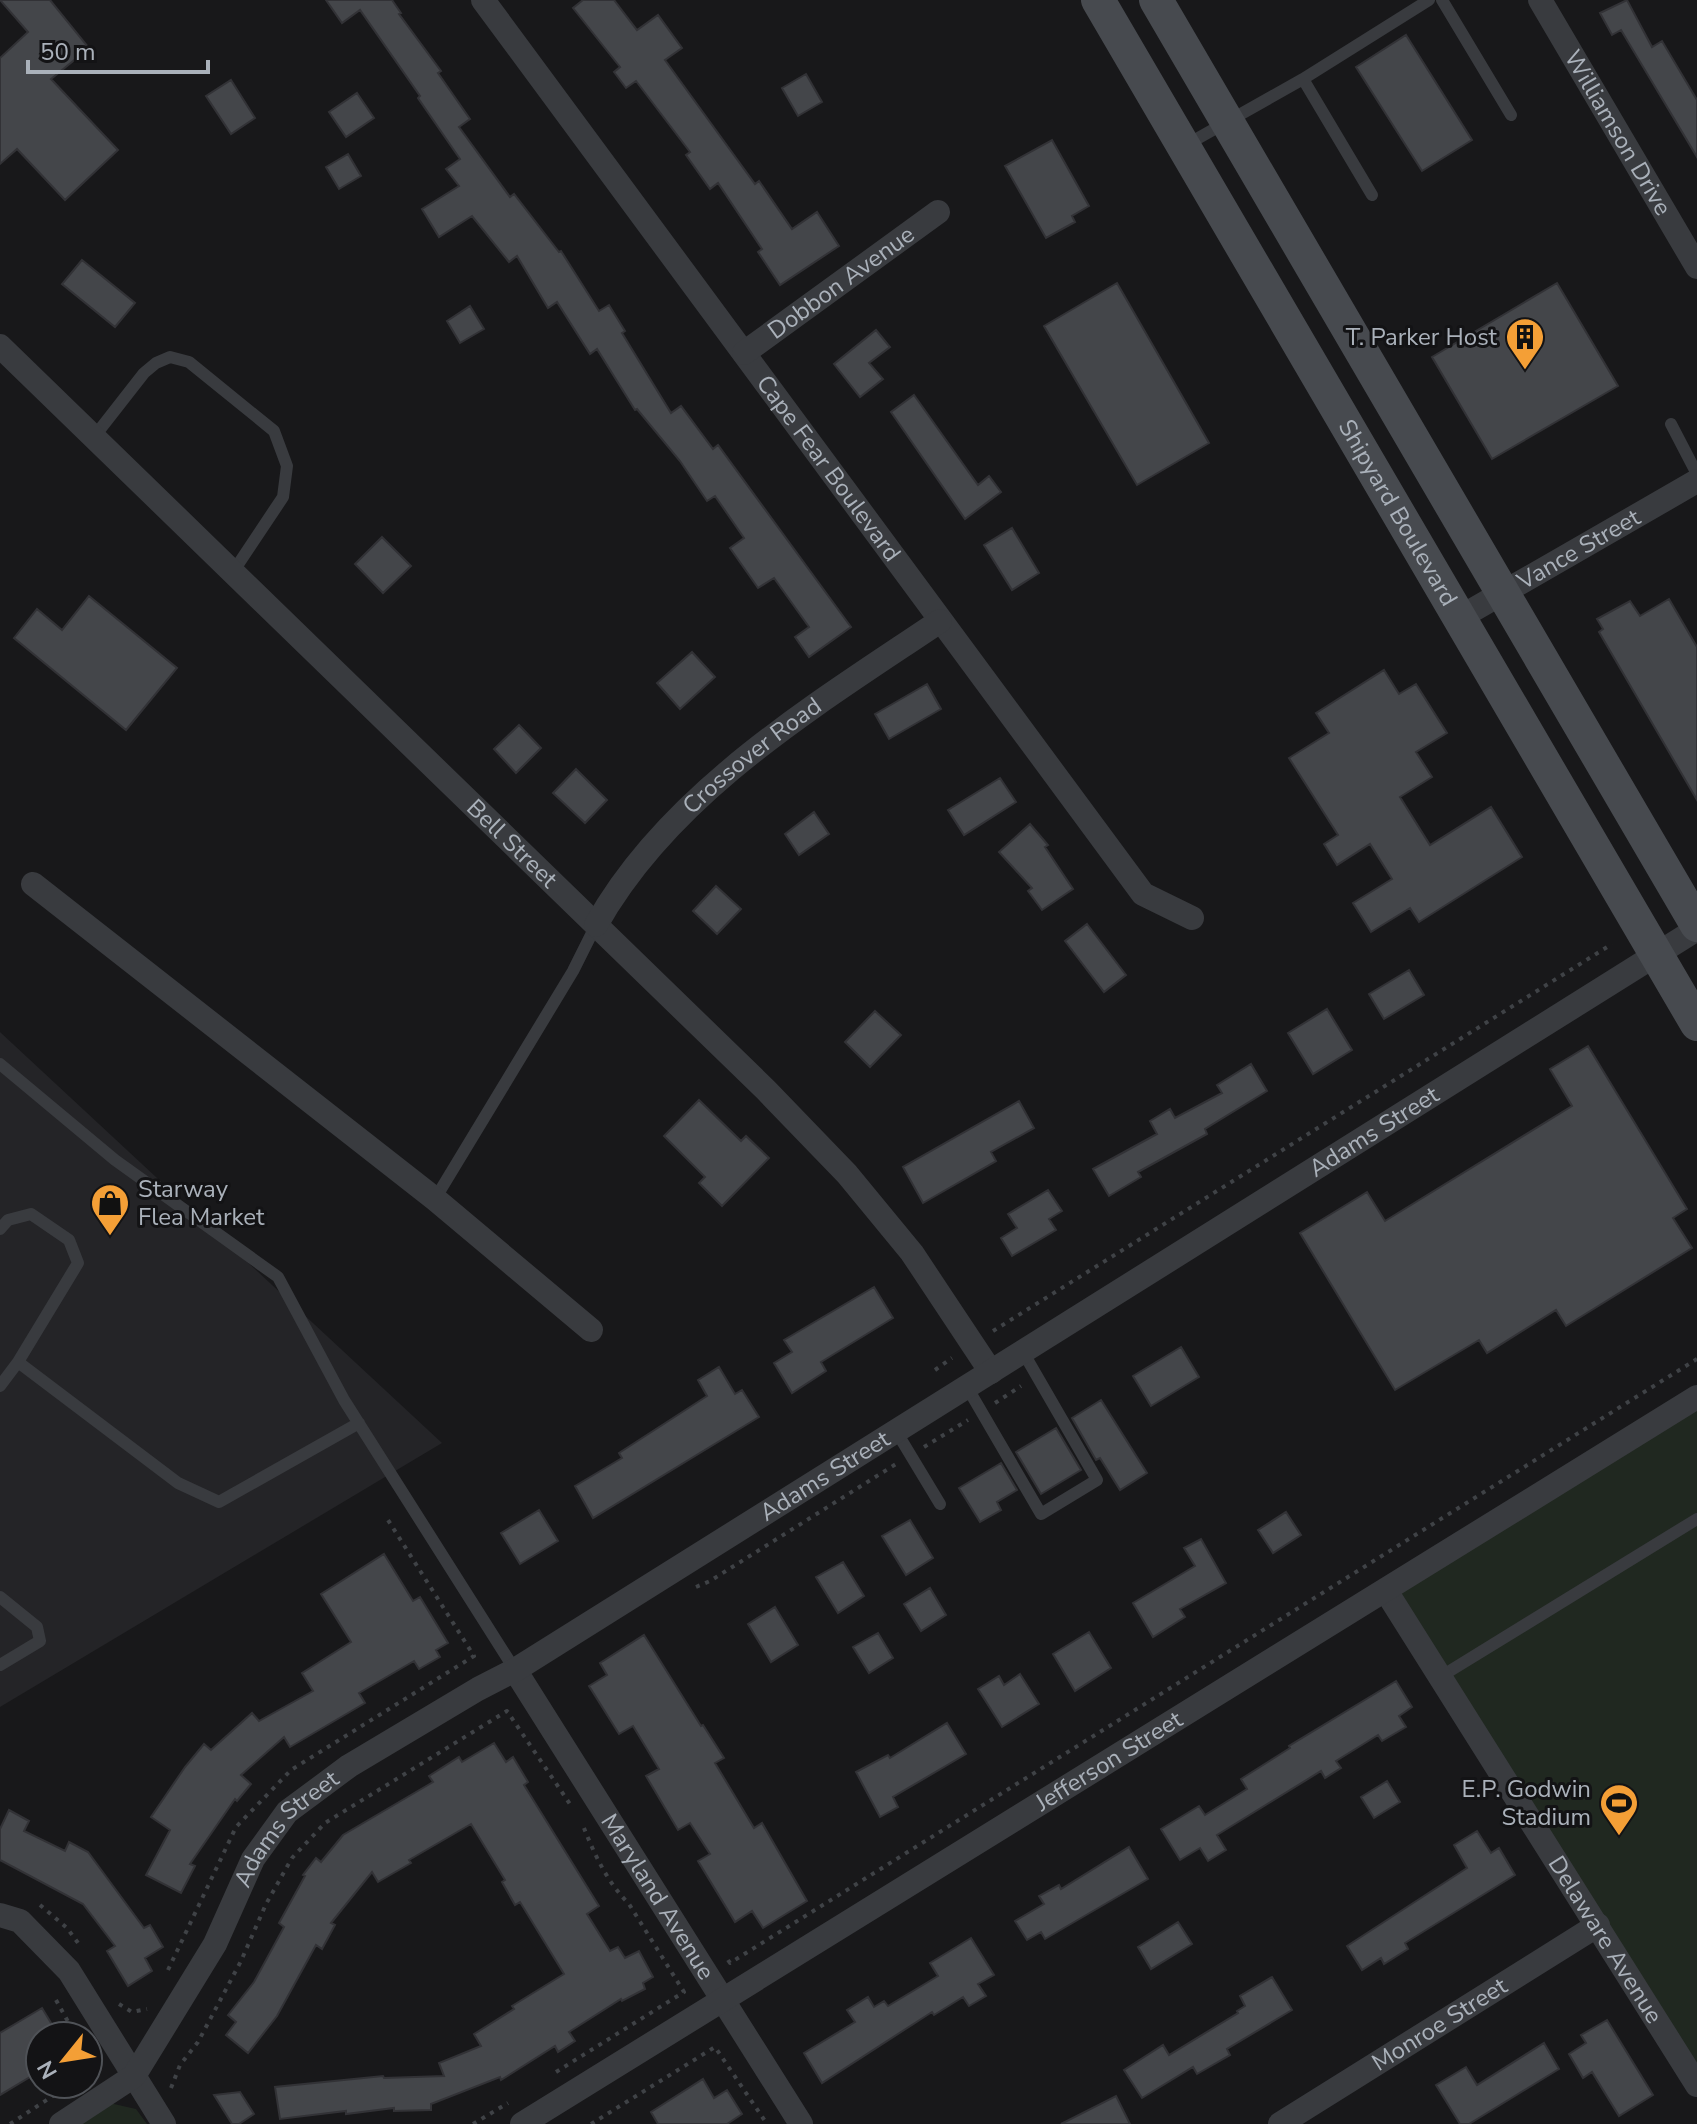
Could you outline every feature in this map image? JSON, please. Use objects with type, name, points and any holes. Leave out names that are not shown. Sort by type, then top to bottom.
[{"type":"main road","name":"Shipyard Boulevard","points":[[1098,0],[1697,1024]]},
{"type":"main road","name":"Shipyard Boulevard","points":[[1156,0],[1697,927]]},
{"type":"street","name":"Cape Fear Boulevard","points":[[483,0],[1143,894],[1192,918]]},
{"type":"street","name":"Williamson Drive","points":[[1540,0],[1697,267]]},
{"type":"street","name":"Dobbon Avenue","points":[[744,353],[938,212]]},
{"type":"street","name":"Bell Street","points":[[0,346],[766,1090],[847,1174],[912,1253],[991,1372]]},
{"type":"street","name":"Vance Street","points":[[1459,618],[1697,481]]},
{"type":"street","name":"Crossover Road","points":[[596,925],[612,896],[640,859],[686,810],[745,759],[833,693],[940,621]]},
{"type":"street","points":[[33,884],[435,1199],[591,1330]]},
{"type":"street","name":"Adams Street","points":[[61,2124],[134,2076],[215,1944],[253,1859],[287,1812],[349,1766],[515,1670],[1697,927]]},
{"type":"street","name":"Jefferson Street","points":[[522,2124],[1697,1397]]},
{"type":"street","name":"Delaware Avenue","points":[[1386,1591],[1697,2085]]},
{"type":"street","name":"Maryland Avenue","points":[[515,1670],[801,2124]]},
{"type":"street","points":[[0,1915],[20,1921],[69,1971],[164,2124]]},
{"type":"street","name":"Monroe Street","points":[[1280,2124],[1598,1925]]},
{"type":"lane","points":[[1184,146],[1303,79],[1429,0]]},
{"type":"lane","points":[[1442,0],[1511,115]]},
{"type":"lane","points":[[1303,79],[1372,195]]},
{"type":"lane","points":[[94,437],[144,373],[170,357],[189,362],[274,431],[287,466],[283,497],[233,572]]},
{"type":"lane","points":[[1671,424],[1697,474]]},
{"type":"lane","points":[[435,1199],[573,971],[596,925]]},
{"type":"lane","points":[[0,1064],[115,1160],[278,1277],[359,1423],[515,1670]]},
{"type":"lane","points":[[0,1229],[8,1220],[31,1214],[69,1240],[78,1263],[0,1386]]},
{"type":"lane","points":[[967,1387],[1041,1514],[1097,1480],[1023,1352]]},
{"type":"lane","points":[[18,1362],[178,1483],[219,1502],[359,1423]]},
{"type":"lane","points":[[896,1431],[940,1504]]},
{"type":"lane","points":[[1440,1677],[1697,1519]]},
{"type":"lane","points":[[0,1597],[37,1627],[40,1641],[0,1665]]},
{"type":"path","points":[[935,1370],[1612,944]]},
{"type":"path","points":[[721,1949],[730,1963],[1697,1359]]},
{"type":"path","points":[[691,1589],[710,1581],[1037,1376]]},
{"type":"path","points":[[171,2094],[172,2081],[180,2065],[198,2042],[292,1858],[325,1823],[507,1711],[566,1802],[578,1813]]},
{"type":"path","points":[[549,2077],[684,1992],[629,1904],[617,1892],[595,1854],[582,1823]]},
{"type":"path","points":[[53,1995],[67,2020]]},
{"type":"path","points":[[591,2124],[715,2047],[767,2124]]},
{"type":"path","points":[[473,2124],[515,2098]]},
{"type":"path","points":[[10,2124],[47,2100]]},
{"type":"shaded area","name":"Starway Flea Market","points":[[0,1032],[442,1443],[0,1707]]},
{"type":"shaded area","name":"E.P. Godwin Stadium","points":[[1697,1397],[1697,2083],[1386,1591]]},
{"type":"shaded area","points":[[105,2102],[136,2109],[147,2124],[70,2124]]},
{"type":"building","points":[[0,0],[50,0],[89,48],[51,79],[118,150],[65,200],[17,149],[0,164],[0,58],[28,32]]},
{"type":"building","points":[[326,0],[392,0],[470,119],[459,127],[510,197],[514,194],[561,251],[599,311],[609,305],[625,331],[622,333],[671,413],[681,406],[713,449],[718,445],[851,627],[809,657],[795,637],[809,627],[774,578],[758,588],[730,548],[744,538],[715,496],[707,501],[680,461],[635,410],[597,349],[590,354],[557,302],[548,308],[517,256],[509,262],[472,216],[439,237],[422,209],[459,186],[446,169],[460,159],[360,10],[342,23]]},
{"type":"building","points":[[583,0],[614,0],[637,30],[658,15],[682,48],[665,60],[755,184],[759,181],[792,229],[817,212],[839,246],[780,285],[758,252],[762,249],[718,183],[710,189],[686,155],[690,152],[636,81],[626,88],[614,72],[620,67],[573,8]]},
{"type":"building","points":[[1627,0],[1652,47],[1662,41],[1697,100],[1697,157],[1621,30],[1612,35],[1600,13]]},
{"type":"building","points":[[1406,35],[1472,140],[1422,171],[1356,67]]},
{"type":"building","points":[[806,74],[822,102],[798,116],[782,88]]},
{"type":"building","points":[[231,80],[255,118],[231,134],[206,96]]},
{"type":"building","points":[[357,93],[374,118],[346,137],[329,112]]},
{"type":"building","points":[[1052,140],[1089,206],[1072,216],[1075,222],[1046,238],[1005,166]]},
{"type":"building","points":[[348,154],[361,176],[339,189],[326,167]]},
{"type":"building","points":[[82,260],[135,303],[115,327],[62,284]]},
{"type":"building","points":[[1117,283],[1209,443],[1137,485],[1044,326]]},
{"type":"building","name":"T. Parker Host","points":[[1557,283],[1618,386],[1492,459],[1432,357]]},
{"type":"building","points":[[470,306],[484,329],[460,343],[447,321]]},
{"type":"building","points":[[876,330],[890,347],[869,363],[883,379],[860,397],[834,364]]},
{"type":"building","points":[[914,395],[978,485],[989,476],[1001,492],[965,519],[891,412]]},
{"type":"building","points":[[1012,528],[1039,573],[1012,590],[984,545]]},
{"type":"building","points":[[382,537],[411,566],[383,593],[355,564]]},
{"type":"building","points":[[89,596],[177,668],[126,730],[14,638],[37,609],[62,630]]},
{"type":"building","points":[[1669,599],[1697,647],[1697,800],[1599,632],[1603,629],[1597,619],[1630,601],[1640,616]]},
{"type":"building","points":[[692,652],[715,677],[680,709],[657,683]]},
{"type":"building","points":[[1384,670],[1399,694],[1416,684],[1447,733],[1416,752],[1432,777],[1400,797],[1430,845],[1491,807],[1522,857],[1419,922],[1410,908],[1371,932],[1353,903],[1392,879],[1370,844],[1337,865],[1324,844],[1338,835],[1289,758],[1329,733],[1316,713]]},
{"type":"building","points":[[927,684],[941,709],[889,739],[875,714]]},
{"type":"building","points":[[519,725],[541,748],[516,773],[494,749]]},
{"type":"building","points":[[576,769],[607,800],[585,823],[553,793]]},
{"type":"building","points":[[1000,778],[1016,802],[964,835],[948,810]]},
{"type":"building","points":[[814,812],[829,834],[799,855],[785,834]]},
{"type":"building","points":[[1030,824],[1048,845],[1045,847],[1073,889],[1042,910],[1028,891],[1032,888],[999,852]]},
{"type":"building","points":[[716,886],[741,909],[717,934],[693,911]]},
{"type":"building","points":[[1087,924],[1126,975],[1104,992],[1065,941]]},
{"type":"building","points":[[1409,970],[1424,995],[1384,1019],[1369,994]]},
{"type":"building","points":[[1327,1009],[1352,1050],[1313,1074],[1288,1033]]},
{"type":"building","points":[[875,1011],[901,1035],[870,1067],[845,1042]]},
{"type":"building","points":[[1588,1046],[1687,1209],[1673,1218],[1692,1248],[1566,1326],[1556,1310],[1487,1353],[1479,1340],[1395,1390],[1300,1233],[1367,1192],[1385,1221],[1572,1106],[1550,1069]]},
{"type":"building","points":[[1251,1064],[1267,1091],[1205,1129],[1207,1134],[1138,1172],[1141,1177],[1109,1196],[1093,1169],[1157,1134],[1150,1121],[1170,1109],[1175,1118],[1222,1093],[1217,1085]]},
{"type":"building","points":[[699,1100],[741,1141],[746,1136],[769,1158],[722,1206],[699,1183],[705,1177],[664,1136]]},
{"type":"building","points":[[1019,1101],[1034,1128],[991,1152],[996,1161],[923,1203],[903,1167]]},
{"type":"building","points":[[1048,1190],[1062,1211],[1049,1219],[1056,1230],[1012,1256],[1001,1238],[1017,1228],[1008,1214]]},
{"type":"building","points":[[874,1287],[893,1318],[821,1362],[826,1371],[792,1393],[774,1363],[792,1352],[784,1340]]},
{"type":"building","points":[[1181,1347],[1199,1377],[1151,1406],[1133,1376]]},
{"type":"building","points":[[719,1367],[735,1394],[742,1390],[759,1417],[593,1518],[575,1486],[622,1458],[619,1453],[707,1396],[698,1380]]},
{"type":"building","points":[[1101,1400],[1147,1473],[1120,1490],[1100,1458],[1096,1460],[1072,1418]]},
{"type":"building","points":[[1056,1428],[1081,1470],[1041,1494],[1016,1452]]},
{"type":"building","points":[[1001,1463],[1017,1490],[997,1502],[1001,1510],[980,1522],[959,1488]]},
{"type":"building","points":[[539,1510],[558,1541],[520,1564],[501,1533]]},
{"type":"building","points":[[1286,1512],[1301,1535],[1273,1553],[1258,1530]]},
{"type":"building","points":[[910,1520],[933,1558],[906,1575],[882,1536]]},
{"type":"building","points":[[1201,1539],[1226,1583],[1180,1609],[1185,1617],[1153,1637],[1133,1603],[1195,1566],[1184,1548]]},
{"type":"building","points":[[384,1554],[413,1601],[420,1597],[448,1643],[436,1650],[440,1657],[419,1669],[414,1661],[359,1693],[365,1703],[290,1747],[284,1737],[241,1775],[251,1784],[237,1801],[235,1799],[190,1864],[195,1866],[181,1893],[146,1875],[170,1830],[151,1817],[185,1767],[204,1744],[211,1750],[252,1713],[259,1721],[313,1691],[302,1673],[351,1642],[321,1594]]},
{"type":"building","points":[[843,1562],[864,1596],[838,1613],[816,1577]]},
{"type":"building","points":[[930,1588],[946,1615],[921,1631],[904,1604]]},
{"type":"building","points":[[775,1607],[798,1645],[771,1662],[748,1624]]},
{"type":"building","points":[[1089,1632],[1111,1668],[1075,1691],[1053,1654]]},
{"type":"building","points":[[878,1633],[893,1658],[869,1673],[853,1647]]},
{"type":"building","points":[[644,1635],[724,1758],[715,1763],[754,1828],[762,1823],[807,1901],[763,1928],[752,1911],[735,1922],[698,1861],[710,1854],[690,1823],[678,1830],[646,1776],[659,1769],[633,1726],[619,1734],[589,1686],[607,1675],[600,1663]]},
{"type":"building","points":[[1020,1674],[1039,1704],[1002,1727],[978,1689],[999,1676],[1004,1685]]},
{"type":"building","points":[[1396,1681],[1412,1707],[1399,1716],[1406,1727],[1382,1741],[1378,1735],[1336,1761],[1341,1768],[1325,1778],[1321,1771],[1217,1835],[1226,1850],[1208,1861],[1200,1848],[1180,1860],[1161,1829],[1199,1806],[1205,1815],[1247,1789],[1241,1779]]},
{"type":"building","points":[[947,1723],[966,1754],[893,1797],[898,1807],[880,1817],[856,1772],[888,1755],[890,1758]]},
{"type":"building","points":[[494,1743],[506,1762],[513,1757],[528,1782],[524,1785],[599,1906],[587,1914],[610,1951],[618,1947],[625,1958],[639,1951],[653,1977],[643,1983],[645,1989],[621,1999],[569,2032],[575,2041],[558,2052],[555,2046],[501,2080],[500,2077],[431,2104],[431,2110],[394,2111],[394,2108],[280,2119],[275,2087],[383,2076],[444,2076],[439,2063],[481,2046],[474,2034],[564,1974],[520,1902],[515,1905],[502,1882],[505,1880],[471,1824],[378,1882],[372,1872],[331,1923],[335,1925],[322,1949],[316,1945],[277,2016],[248,2053],[226,2035],[236,2022],[228,2015],[254,1982],[284,1927],[279,1923],[303,1875],[316,1858],[321,1862],[343,1835],[433,1782],[429,1776],[459,1757],[462,1762]]},
{"type":"building","points":[[1387,1781],[1400,1802],[1374,1818],[1361,1797]]},
{"type":"building","points":[[9,1810],[29,1821],[24,1831],[65,1851],[69,1842],[88,1852],[144,1928],[150,1925],[163,1947],[145,1958],[152,1971],[128,1986],[107,1951],[115,1946],[83,1904],[0,1860],[0,1829]]},
{"type":"building","points":[[1477,1831],[1491,1853],[1499,1848],[1515,1875],[1405,1943],[1408,1949],[1384,1964],[1381,1958],[1362,1970],[1347,1946],[1467,1868],[1454,1845]]},
{"type":"building","points":[[1129,1847],[1148,1879],[1045,1939],[1041,1932],[1027,1940],[1015,1921],[1044,1904],[1039,1896],[1059,1885],[1061,1889]]},
{"type":"building","points":[[1178,1922],[1192,1944],[1151,1969],[1138,1947]]},
{"type":"building","points":[[971,1938],[994,1975],[978,1984],[986,1996],[969,2006],[963,1997],[934,2015],[932,2012],[822,2083],[804,2053],[855,2022],[847,2010],[868,1997],[874,2007],[884,2001],[888,2006],[938,1976],[930,1963]]},
{"type":"building","points":[[1272,1977],[1292,2010],[1227,2049],[1230,2055],[1197,2074],[1193,2067],[1142,2098],[1124,2070],[1163,2045],[1169,2055],[1238,2013],[1245,2006],[1240,1996]]},
{"type":"building","points":[[42,2008],[49,2020],[24,2020],[24,2081],[0,2095],[0,2033]]},
{"type":"building","points":[[1607,2020],[1653,2095],[1619,2116],[1592,2072],[1583,2078],[1569,2054],[1586,2043],[1581,2035]]},
{"type":"building","points":[[1544,2043],[1559,2069],[1469,2124],[1460,2124],[1436,2085],[1466,2067],[1477,2085]]},
{"type":"building","points":[[703,2079],[714,2098],[727,2090],[742,2114],[727,2124],[658,2124],[651,2112]]},
{"type":"building","points":[[240,2092],[254,2114],[239,2124],[232,2124],[214,2095]]},
{"type":"building","points":[[1116,2096],[1130,2124],[1061,2124]]},
{"type":"place","name":"T. Parker Host","points":[[1525,371]]},
{"type":"place","name":"Starway Flea Market","points":[[110,1237]]},
{"type":"place","name":"E.P. Godwin Stadium","points":[[1619,1837]]}]
